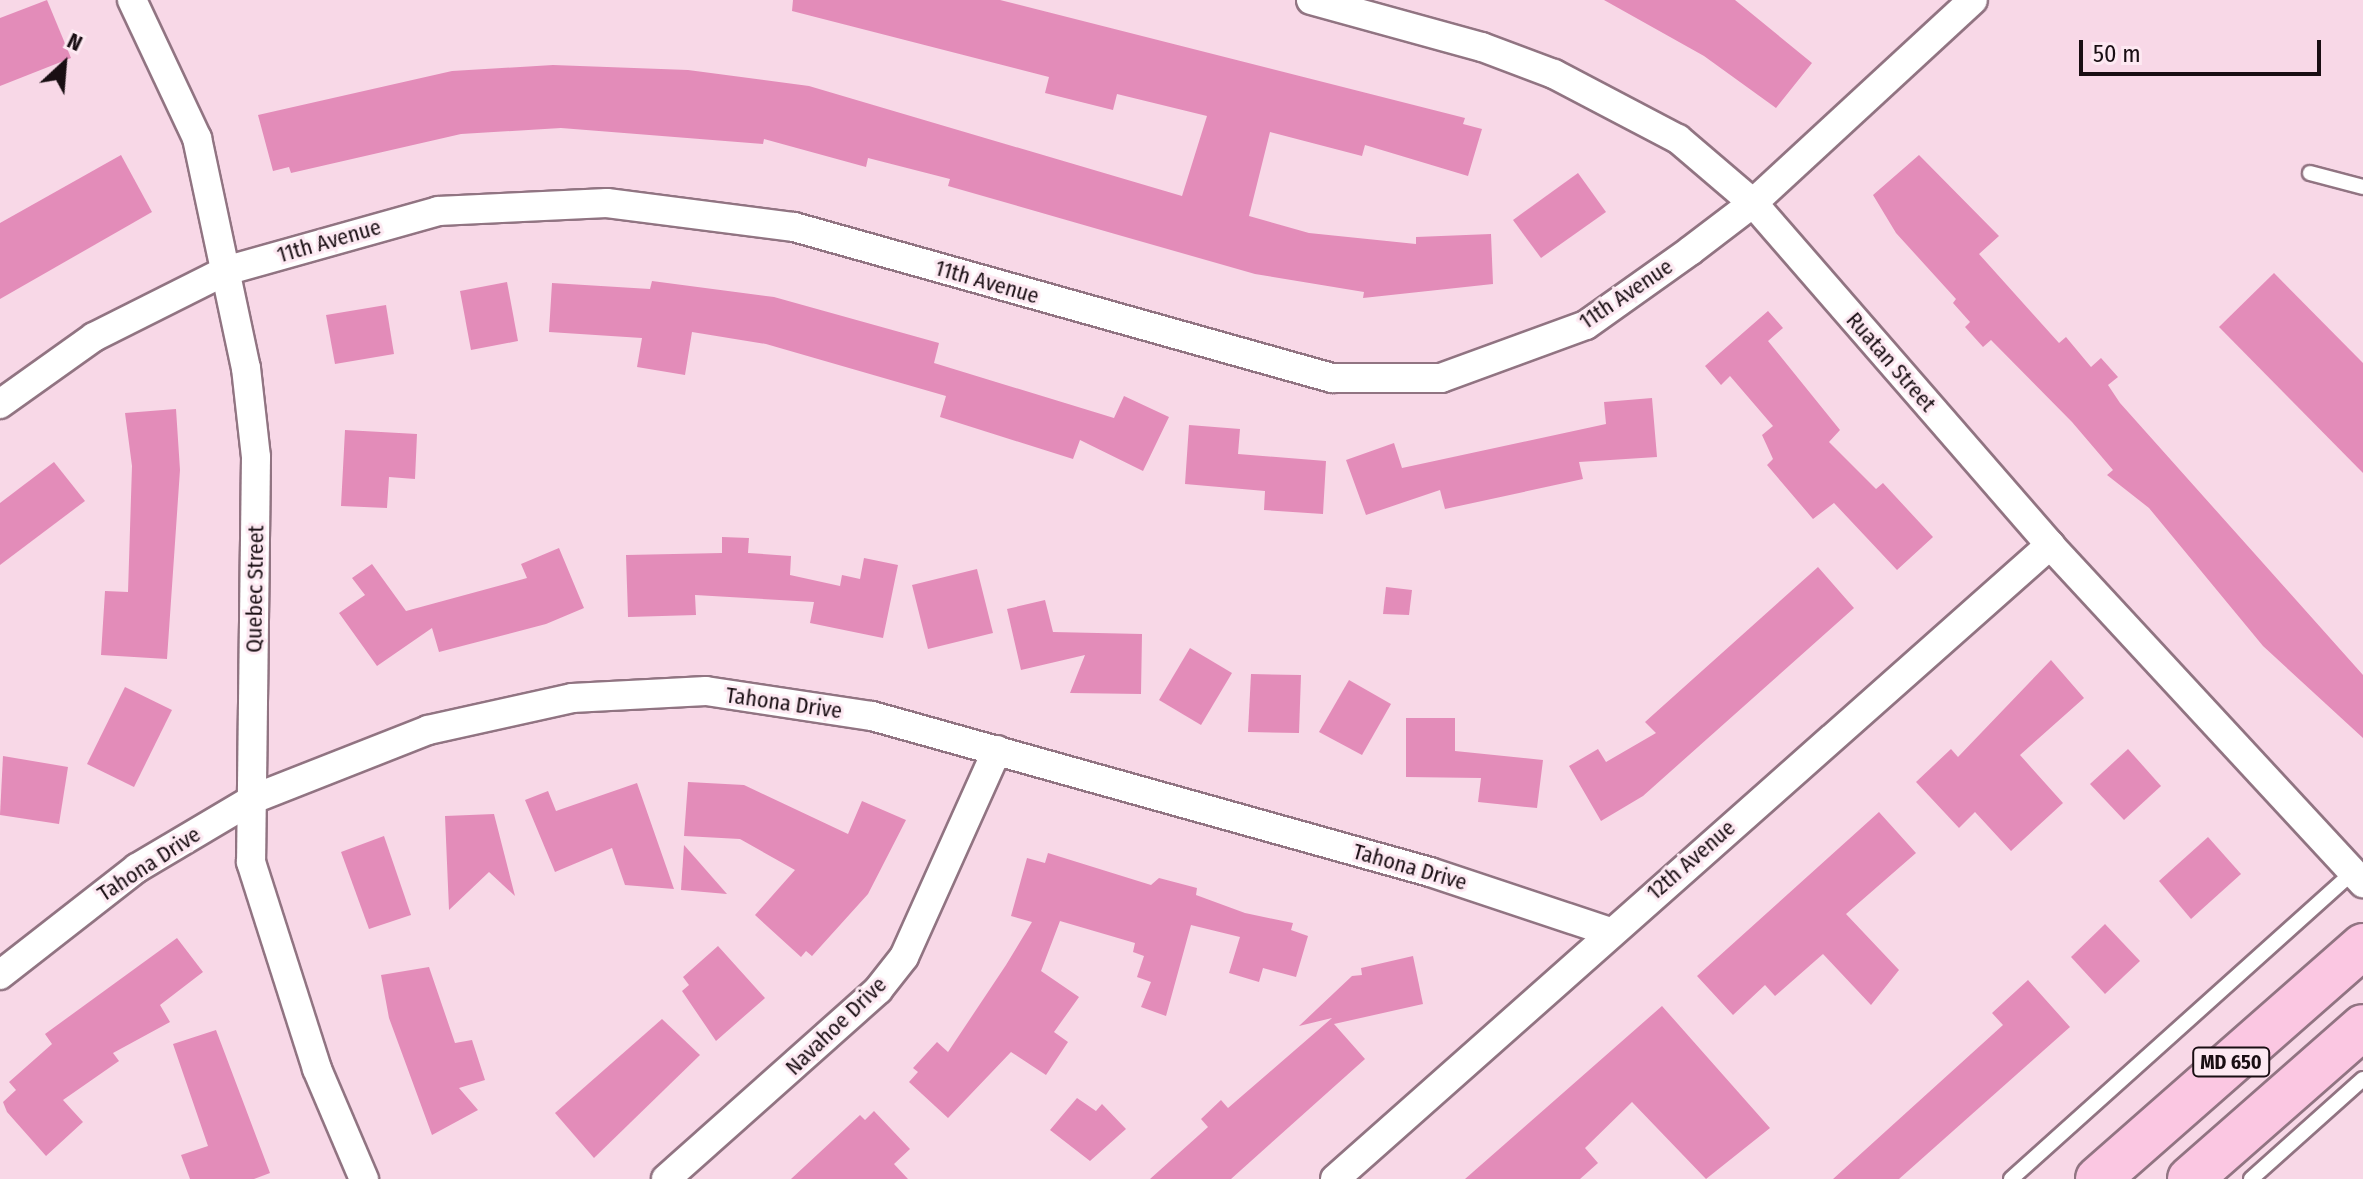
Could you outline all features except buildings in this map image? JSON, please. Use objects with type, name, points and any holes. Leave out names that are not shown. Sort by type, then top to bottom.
[{"type":"main road","name":"MD 650","points":[[2098,1179],[2363,946]]},
{"type":"main road","name":"MD 650","points":[[2190,1179],[2363,1027]]},
{"type":"street","name":"Quebec Street","points":[[132,0],[197,138],[225,271],[256,457],[251,862],[317,1069],[364,1179]]},
{"type":"street","name":"Ruatan Street","points":[[1311,0],[1554,74],[1678,139],[1753,203],[2050,545],[2358,877]]},
{"type":"street","name":"11th Avenue","points":[[0,404],[94,337],[225,271],[438,211],[607,203],[794,227],[1332,378],[1441,378],[1586,325],[1753,203],[1973,0]]},
{"type":"street","name":"12th Avenue","points":[[1335,1179],[2050,545]]},
{"type":"street","name":"Tahona Drive","points":[[0,975],[137,868],[253,799],[428,730],[572,698],[706,691],[872,716],[1430,872],[1610,932]]},
{"type":"street","name":"Navahoe Drive","points":[[666,1179],[878,990],[904,957],[997,750]]},
{"type":"lane","points":[[2310,173],[2363,187]]},
{"type":"lane","points":[[2011,1179],[2358,877]]},
{"type":"lane","points":[[2251,1179],[2363,1079]]}]
